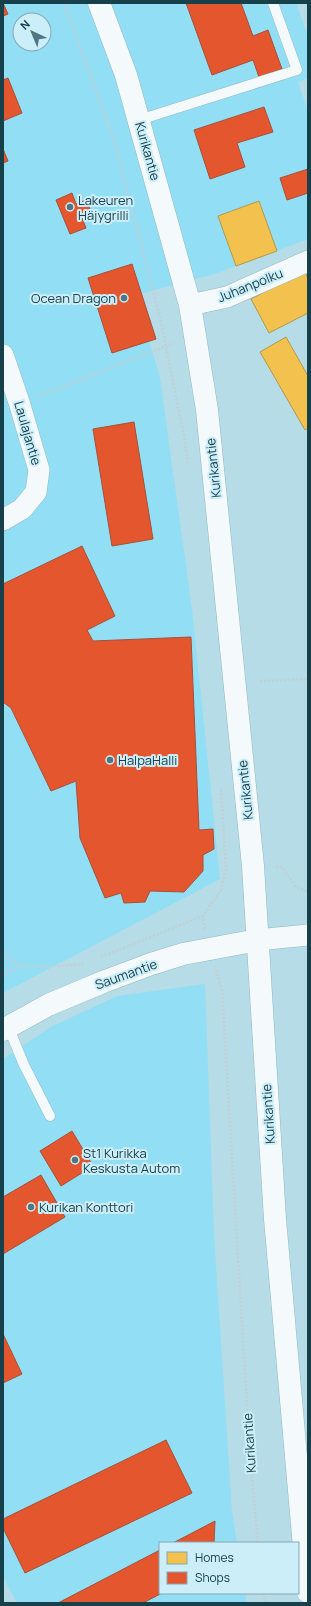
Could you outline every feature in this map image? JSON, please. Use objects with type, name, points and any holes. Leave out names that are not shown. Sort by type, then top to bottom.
[{"type":"main road","name":"Kurikantie","points":[[99,3],[126,75],[190,305],[207,410],[253,866],[275,1219],[308,1592]]},
{"type":"main road","name":"Saumantie","points":[[4,1024],[103,982],[183,954],[257,940]]},
{"type":"street","name":"Juhanpolku","points":[[190,305],[226,297],[308,261]]},
{"type":"street","name":"Laulajantie","points":[[3,355],[19,402],[39,470],[36,492],[22,510],[3,520]]},
{"type":"street","points":[[257,940],[308,935]]},
{"type":"lane","points":[[139,120],[297,70],[273,3]]},
{"type":"lane","points":[[4,1024],[50,1116]]},
{"type":"path","name":"Kurikantie","points":[[64,3],[114,140],[160,317],[184,436],[188,465]]},
{"type":"path","points":[[19,402],[46,394],[166,346]]},
{"type":"path","points":[[260,681],[308,679]]},
{"type":"path","name":"Kurikantie","points":[[220,780],[226,869],[221,890],[203,916],[209,949],[222,990],[250,1457],[258,1542]]},
{"type":"path","points":[[98,958],[203,916]]},
{"type":"path","points":[[3,951],[20,966]]},
{"type":"path","points":[[3,975],[20,966],[67,967],[91,961]]},
{"type":"shaded area","points":[[3,3],[296,3],[308,36],[308,78],[298,82],[308,112],[308,239],[214,274],[136,295],[160,378],[192,609],[220,879],[3,993]]},
{"type":"shaded area","points":[[205,984],[214,1235],[232,1512],[237,1542],[159,1542],[159,1594],[245,1594],[247,1603],[17,1603],[3,1577],[3,1059],[51,1027],[117,996]]},
{"type":"building: Homes","points":[[259,201],[277,251],[236,266],[218,216]]},
{"type":"building: Homes","points":[[304,271],[308,278],[308,313],[269,333],[251,299]]},
{"type":"building: Homes","points":[[286,337],[308,376],[308,428],[305,430],[260,352]]},
{"type":"building: Shops","points":[[3,3],[8,14],[3,16]]},
{"type":"building: Shops","points":[[186,3],[241,3],[253,36],[268,30],[282,69],[259,77],[253,60],[212,75]]},
{"type":"building: Shops","points":[[8,78],[22,113],[3,121],[3,80]]},
{"type":"building: Shops","points":[[264,107],[273,132],[237,143],[245,167],[210,179],[194,130]]},
{"type":"building: Shops","points":[[3,149],[8,161],[3,163]]},
{"type":"building: Shops","points":[[308,169],[308,193],[287,200],[280,178]]},
{"type":"building: Shops","points":[[72,193],[76,204],[86,200],[92,214],[82,218],[86,228],[70,234],[56,200]]},
{"type":"building: Shops","points":[[132,264],[156,339],[112,353],[88,278]]},
{"type":"building: Shops","points":[[134,422],[153,539],[112,546],[93,429]]},
{"type":"building: Shops","points":[[82,546],[115,616],[87,630],[93,641],[191,637],[199,830],[213,829],[214,849],[203,855],[203,871],[184,892],[150,891],[145,902],[124,903],[121,893],[105,898],[80,838],[76,781],[51,791],[11,708],[3,702],[3,584]]},
{"type":"building: Shops","points":[[72,1131],[93,1166],[61,1186],[40,1151]]},
{"type":"building: Shops","name":"Kurikan Konttori","points":[[41,1175],[65,1217],[3,1254],[3,1197]]},
{"type":"building: Shops","points":[[3,1334],[22,1374],[3,1383]]},
{"type":"building: Shops","points":[[166,1440],[192,1493],[25,1573],[3,1528],[3,1519]]},
{"type":"building: Shops","points":[[215,1521],[214,1542],[175,1542]]},
{"type":"building: Shops","points":[[159,1551],[160,1594],[143,1603],[58,1603]]},
{"type":"place","name":"Lakeuren Häjygrilli","points":[[70,207]]},
{"type":"place","name":"Ocean Dragon","points":[[124,298]]},
{"type":"place","name":"HalpaHalli","points":[[110,760]]},
{"type":"place","name":"St1 Kurikka Keskusta Autom","points":[[75,1160]]},
{"type":"place","name":"Kurikan Konttori","points":[[31,1207]]}]
